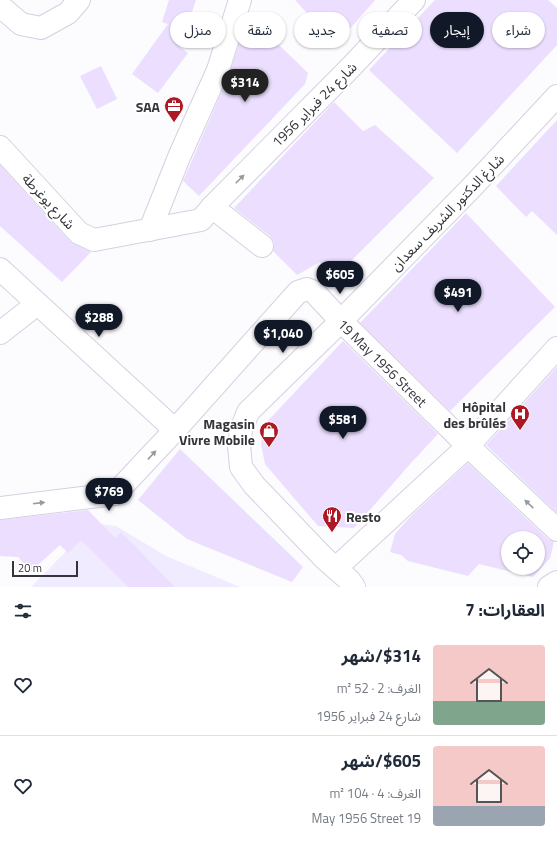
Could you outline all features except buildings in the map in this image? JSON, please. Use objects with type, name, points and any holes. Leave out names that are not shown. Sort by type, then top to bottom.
[{"type":"street","points":[[0,6],[21,24],[41,28],[68,13],[79,0]]},
{"type":"street","points":[[150,230],[179,157],[218,70],[240,0]]},
{"type":"street","name":"شارع 24 فبراير 1956","points":[[206,214],[351,67],[414,0]]},
{"type":"street","name":"شارغ الدكتور الشريف سعدان","points":[[350,580],[324,558],[254,485],[241,467],[239,445],[241,430],[248,412],[341,321],[473,186],[557,96]]},
{"type":"street","name":"شارع يوغرطة","points":[[0,147],[78,232],[94,240],[150,230],[206,214]]},
{"type":"street","points":[[206,214],[262,246]]},
{"type":"street","points":[[0,269],[176,430],[115,494],[0,508]]},
{"type":"street","name":"19 May 1956 Street","points":[[176,430],[298,292],[307,288],[314,292],[341,321],[468,446],[557,530]]},
{"type":"street","points":[[0,333],[37,304]]},
{"type":"street","points":[[350,580],[557,348]]},
{"type":"street","points":[[549,587],[557,582]]},
{"type":"street","points":[[552,587],[557,582]]},
{"type":"shaded area","points":[[94,523],[116,526],[166,556],[240,587],[31,587]]},
{"type":"place","name":"SAA","points":[[174,123]]},
{"type":"place","name":"Hôpital des brûlés","points":[[520,431]]},
{"type":"place","name":"Magasin Vivre Mobile","points":[[269,448]]},
{"type":"place","name":"Resto","points":[[332,533]]}]
